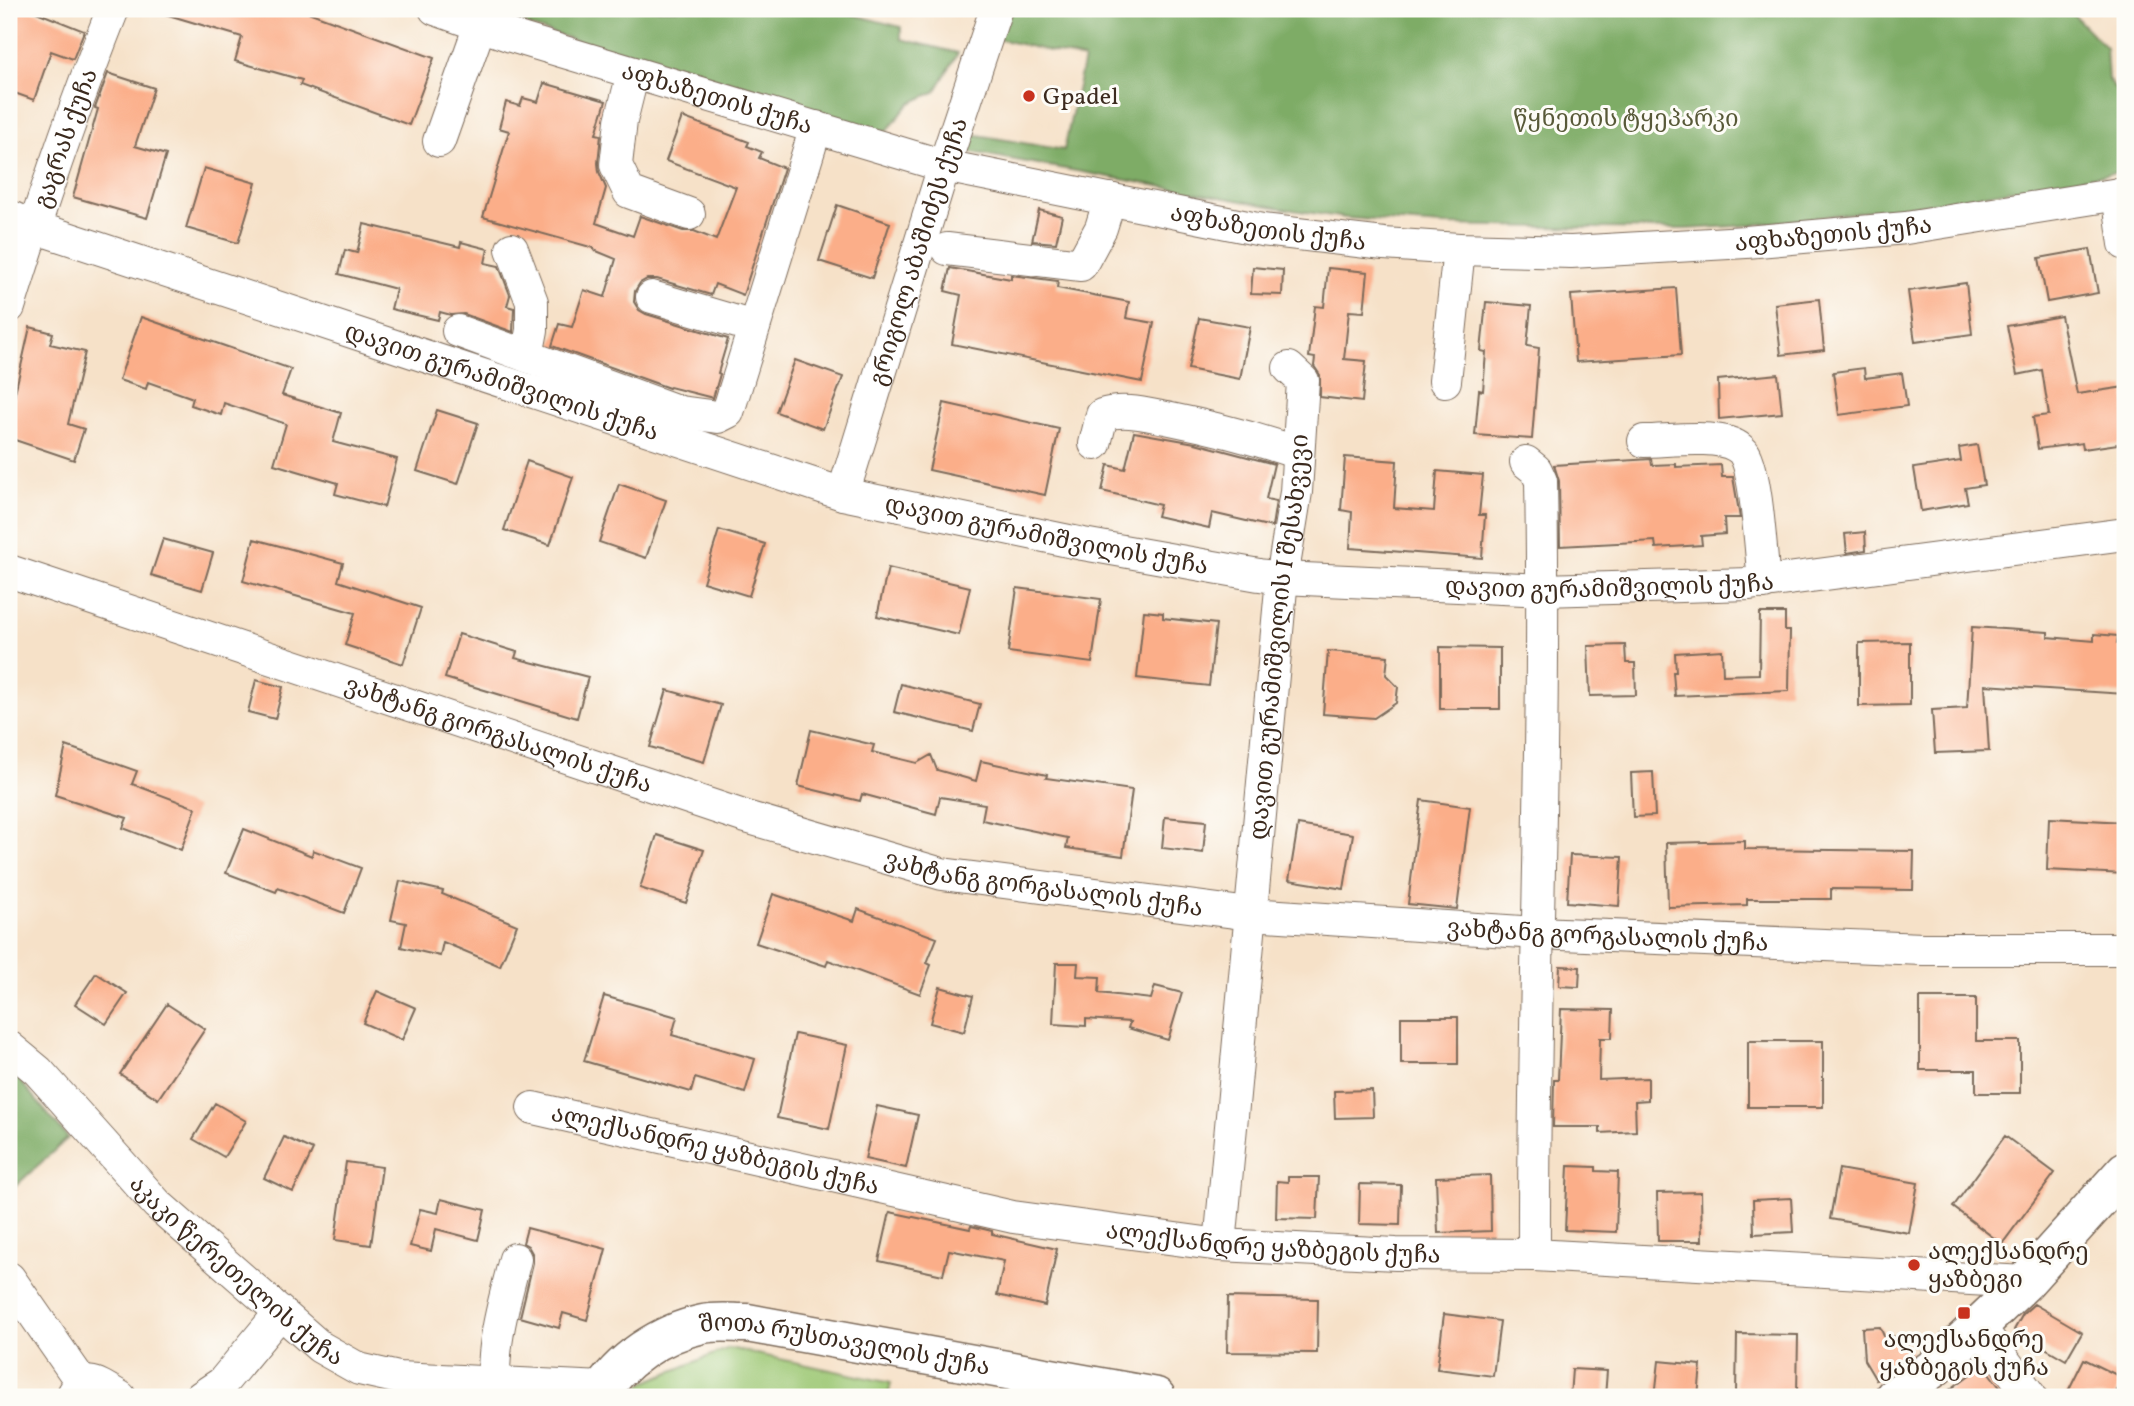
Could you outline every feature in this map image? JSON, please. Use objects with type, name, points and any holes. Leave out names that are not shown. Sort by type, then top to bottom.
[{"type":"main road","points":[[1894,1397],[1935,1367],[2025,1282],[2125,1171]]},
{"type":"main road","name":"შოთა რუსთაველის ქუჩა","points":[[601,1393],[625,1362],[664,1337],[705,1323],[747,1323],[1156,1397]]},
{"type":"street","name":"გაგრას ქუჩა","points":[[9,307],[21,221],[82,86],[113,9]]},
{"type":"street","name":"აფხაზეთის ქუჩა","points":[[435,9],[633,73],[944,166],[1262,230],[1384,244],[1571,252],[1746,242],[1906,228],[2122,194]]},
{"type":"street","name":"გრიგოლ აბაშიძეს ქუჩა","points":[[843,494],[944,166],[996,9]]},
{"type":"street","points":[[439,141],[480,25]]},
{"type":"street","points":[[633,73],[621,121],[616,165],[629,192],[689,215]]},
{"type":"street","points":[[458,331],[680,412],[718,417],[728,412],[816,127]]},
{"type":"street","points":[[2122,194],[2125,244]]},
{"type":"street","points":[[947,249],[1081,265],[1101,228],[1110,199]]},
{"type":"street","name":"დავით გურამიშვილის ქუჩა","points":[[21,221],[843,494],[1083,544],[1282,579],[1543,590],[1764,583],[2125,534]]},
{"type":"street","points":[[512,248],[532,302],[532,330],[527,356]]},
{"type":"street","points":[[1445,381],[1459,249]]},
{"type":"street","points":[[652,297],[754,327]]},
{"type":"street","name":"დავით გურამიშვილის I შესახვევი","points":[[1220,1245],[1282,579],[1296,492],[1303,381],[1289,368]]},
{"type":"street","points":[[1095,444],[1102,415],[1115,411],[1185,422],[1249,437],[1298,453]]},
{"type":"street","points":[[1644,441],[1713,440],[1734,444],[1744,452],[1754,490],[1764,583]]},
{"type":"street","points":[[1526,462],[1536,470],[1541,481],[1543,590],[1534,1098],[1534,1255]]},
{"type":"street","name":"ვახტანგ გორგასალის ქუჩა","points":[[9,571],[746,817],[942,874],[1250,914],[1538,933],[1923,949],[2125,949]]},
{"type":"street","name":"აკაკი წერეთელის ქუჩა","points":[[9,1047],[38,1071],[157,1204],[320,1347],[359,1369],[399,1378],[422,1389],[494,1383],[553,1392],[601,1393]]},
{"type":"street","name":"ალექსანდრე ყაზბეგის ქუჩა","points":[[533,1108],[1013,1217],[1220,1245],[1396,1254],[1534,1255],[2025,1282]]},
{"type":"street","points":[[494,1383],[493,1354],[515,1259]]},
{"type":"street","points":[[13,1289],[77,1390],[93,1382],[120,1397]]},
{"type":"street","points":[[201,1397],[222,1383],[280,1313]]},
{"type":"street","points":[[1978,1325],[2031,1397]]},
{"type":"green space","points":[[471,9],[831,9],[901,27],[901,39],[958,53],[935,92],[910,103],[886,132]]},
{"type":"green space","name":"წყნეთის ტყეპარკი","points":[[1009,9],[2068,9],[2106,48],[2108,80],[2125,101],[2125,171],[1927,204],[1752,225],[1685,229],[1595,228],[1442,225],[1346,218],[966,151],[971,134],[1064,150],[1084,59],[998,39]]},
{"type":"green space","points":[[9,1071],[68,1138],[9,1192]]},
{"type":"green space","points":[[729,1348],[891,1383],[888,1397],[638,1397],[641,1384]]},
{"type":"building","points":[[9,9],[29,9],[84,31],[73,59],[51,51],[34,100],[9,91]]},
{"type":"building","points":[[166,9],[300,9],[434,58],[409,125],[300,85],[302,80],[235,61],[242,37],[165,14]]},
{"type":"building","points":[[108,73],[154,88],[135,146],[166,155],[147,218],[73,197],[98,109],[95,108]]},
{"type":"building","points":[[544,83],[606,101],[596,134],[601,135],[598,163],[606,188],[596,223],[633,236],[640,216],[716,240],[736,187],[666,161],[682,117],[749,142],[747,146],[762,152],[759,158],[784,168],[743,295],[715,284],[711,295],[657,279],[647,279],[640,283],[635,291],[634,302],[639,310],[646,314],[728,339],[713,398],[669,388],[552,346],[559,324],[572,327],[584,290],[605,297],[616,259],[594,248],[483,217],[509,131],[499,128],[506,102],[520,106],[523,98],[538,102]]},
{"type":"building","points":[[204,168],[256,183],[238,243],[186,228]]},
{"type":"building","points":[[837,205],[890,223],[872,278],[819,261]]},
{"type":"building","points":[[1039,210],[1062,216],[1056,243],[1032,241]]},
{"type":"building","points":[[364,224],[460,247],[461,242],[488,249],[485,263],[499,266],[510,295],[507,306],[514,308],[513,332],[464,314],[440,312],[438,320],[391,309],[396,289],[339,274],[345,250],[357,253]]},
{"type":"building","points":[[2090,249],[2098,293],[2047,302],[2039,258]]},
{"type":"building","points":[[1253,267],[1283,270],[1282,295],[1251,294]]},
{"type":"building","points":[[950,268],[1011,279],[1011,275],[1058,281],[1057,288],[1129,302],[1126,318],[1154,323],[1142,382],[952,344],[961,295],[945,291]]},
{"type":"building","points":[[1328,268],[1368,272],[1364,312],[1349,311],[1344,359],[1366,361],[1362,402],[1320,397],[1320,375],[1314,366],[1315,358],[1309,357],[1315,306],[1324,307]]},
{"type":"building","points":[[1966,283],[1972,334],[1915,342],[1908,291]]},
{"type":"building","points":[[1676,288],[1681,355],[1576,362],[1571,295]]},
{"type":"building","points":[[1819,299],[1824,350],[1781,355],[1775,304]]},
{"type":"building","points":[[1486,302],[1531,306],[1527,346],[1539,348],[1532,439],[1475,435],[1479,390],[1483,391],[1486,352],[1481,351]]},
{"type":"building","points":[[2061,316],[2077,394],[2125,387],[2125,443],[2083,449],[2082,443],[2038,449],[2033,417],[2049,415],[2042,370],[2017,375],[2007,326]]},
{"type":"building","points":[[141,317],[291,369],[282,395],[341,413],[333,442],[397,459],[384,507],[335,494],[338,483],[274,464],[286,424],[224,403],[221,415],[191,405],[193,398],[148,382],[146,389],[119,380]]},
{"type":"building","points":[[1199,318],[1250,327],[1240,379],[1188,369]]},
{"type":"building","points":[[30,327],[53,333],[50,344],[85,352],[68,424],[84,429],[74,460],[9,438],[9,405],[12,406]]},
{"type":"building","points":[[795,360],[843,377],[823,429],[776,412]]},
{"type":"building","points":[[1864,368],[1865,378],[1902,373],[1907,406],[1839,415],[1833,372]]},
{"type":"building","points":[[1778,374],[1782,413],[1719,419],[1718,380]]},
{"type":"building","points":[[944,403],[1059,429],[1045,495],[929,470]]},
{"type":"building","points":[[437,410],[478,423],[458,484],[417,471]]},
{"type":"building","points":[[1134,432],[1195,443],[1274,464],[1266,499],[1276,501],[1272,527],[1212,513],[1209,528],[1157,516],[1160,505],[1102,491],[1108,465],[1125,469]]},
{"type":"building","points":[[1977,445],[1984,485],[1965,488],[1968,503],[1921,511],[1914,468],[1961,461],[1959,448]]},
{"type":"building","points":[[1345,457],[1397,461],[1394,508],[1434,511],[1437,471],[1483,475],[1479,515],[1485,515],[1482,558],[1350,548],[1352,512],[1341,510]]},
{"type":"building","points":[[1651,459],[1652,465],[1721,465],[1722,477],[1733,477],[1740,518],[1724,518],[1725,534],[1701,536],[1702,545],[1656,548],[1655,541],[1560,546],[1559,481],[1554,465]]},
{"type":"building","points":[[527,461],[573,477],[550,545],[504,530]]},
{"type":"building","points":[[619,484],[666,500],[646,558],[599,542]]},
{"type":"building","points":[[719,530],[765,544],[749,596],[703,582]]},
{"type":"building","points":[[1865,532],[1866,550],[1847,553],[1845,534]]},
{"type":"building","points":[[163,539],[213,553],[202,590],[151,575]]},
{"type":"building","points":[[254,539],[343,563],[338,581],[421,608],[403,664],[345,645],[355,613],[243,581]]},
{"type":"building","points":[[888,568],[970,587],[959,635],[877,616]]},
{"type":"building","points":[[1017,588],[1101,599],[1092,663],[1008,652]]},
{"type":"building","points":[[1144,611],[1163,613],[1163,618],[1216,624],[1209,686],[1137,678]]},
{"type":"building","points":[[1760,613],[1785,613],[1785,631],[1790,631],[1789,691],[1675,696],[1675,653],[1722,650],[1723,675],[1759,674]]},
{"type":"building","points":[[1972,627],[2048,632],[2048,637],[2094,641],[2094,634],[2118,636],[2117,643],[2125,644],[2125,694],[1985,685],[1989,751],[1935,753],[1932,710],[1967,708]]},
{"type":"building","points":[[459,634],[517,652],[515,658],[588,677],[577,718],[445,678]]},
{"type":"building","points":[[1910,642],[1910,705],[1859,706],[1859,643]]},
{"type":"building","points":[[1625,645],[1626,663],[1635,663],[1636,695],[1590,696],[1588,646]]},
{"type":"building","points":[[1440,647],[1500,648],[1500,709],[1440,709]]},
{"type":"building","points":[[1328,651],[1388,656],[1386,675],[1398,687],[1396,703],[1374,718],[1323,714]]},
{"type":"building","points":[[256,680],[283,687],[275,719],[248,712]]},
{"type":"building","points":[[901,684],[980,704],[973,731],[894,712]]},
{"type":"building","points":[[667,690],[721,705],[704,762],[650,747]]},
{"type":"building","points":[[811,730],[874,745],[872,752],[917,763],[931,755],[937,770],[976,781],[981,761],[1047,775],[1046,778],[1132,790],[1123,856],[1066,848],[1068,838],[982,820],[985,804],[940,797],[936,814],[862,794],[860,801],[798,786]]},
{"type":"building","points":[[66,746],[137,771],[132,784],[196,808],[181,850],[123,828],[127,818],[55,795]]},
{"type":"building","points":[[1653,772],[1655,816],[1633,817],[1631,773]]},
{"type":"building","points":[[1421,800],[1470,807],[1457,909],[1408,904]]},
{"type":"building","points":[[1165,817],[1206,821],[1203,853],[1162,848]]},
{"type":"building","points":[[2049,818],[2125,822],[2125,874],[2047,870]]},
{"type":"building","points":[[1298,825],[1353,834],[1344,889],[1289,880]]},
{"type":"building","points":[[244,829],[312,856],[313,850],[361,868],[344,913],[278,888],[276,892],[226,873]]},
{"type":"building","points":[[657,835],[704,850],[686,903],[640,888]]},
{"type":"building","points":[[1745,841],[1745,849],[1914,851],[1913,890],[1831,889],[1831,899],[1747,899],[1747,905],[1668,907],[1666,843]]},
{"type":"building","points":[[1570,855],[1622,857],[1619,906],[1567,902]]},
{"type":"building","points":[[400,881],[443,891],[442,894],[517,925],[500,966],[443,942],[440,956],[401,947],[406,923],[391,920]]},
{"type":"building","points":[[773,894],[854,921],[858,909],[937,938],[927,963],[931,965],[920,994],[828,960],[826,966],[756,943]]},
{"type":"building","points":[[1056,963],[1078,963],[1077,976],[1100,977],[1099,993],[1151,999],[1155,986],[1182,993],[1168,1040],[1128,1028],[1130,1022],[1086,1019],[1086,1026],[1053,1024]]},
{"type":"building","points":[[1560,966],[1580,967],[1579,987],[1559,986]]},
{"type":"building","points":[[96,973],[127,993],[106,1024],[75,1004]]},
{"type":"building","points":[[940,987],[973,996],[964,1032],[930,1023]]},
{"type":"building","points":[[377,991],[416,1008],[402,1040],[363,1023]]},
{"type":"building","points":[[604,996],[677,1017],[672,1035],[755,1059],[745,1093],[695,1078],[691,1092],[584,1061]]},
{"type":"building","points":[[1920,998],[1976,998],[1976,1041],[2020,1041],[2020,1093],[1976,1093],[1976,1070],[1920,1070]]},
{"type":"building","points":[[167,1004],[205,1029],[158,1099],[120,1074]]},
{"type":"building","points":[[1561,1009],[1613,1010],[1612,1038],[1600,1038],[1599,1080],[1648,1078],[1648,1100],[1635,1101],[1636,1131],[1600,1133],[1600,1127],[1553,1127],[1554,1080],[1558,1080]]},
{"type":"building","points":[[1401,1017],[1458,1017],[1458,1064],[1401,1064]]},
{"type":"building","points":[[795,1034],[847,1045],[829,1129],[777,1118]]},
{"type":"building","points":[[1748,1041],[1823,1041],[1823,1107],[1748,1107]]},
{"type":"building","points":[[1372,1090],[1373,1117],[1335,1118],[1334,1091]]},
{"type":"building","points":[[215,1103],[246,1121],[224,1157],[193,1139]]},
{"type":"building","points":[[877,1106],[918,1115],[906,1168],[865,1159]]},
{"type":"building","points":[[2005,1136],[2055,1173],[2002,1244],[1953,1207]]},
{"type":"building","points":[[284,1137],[313,1150],[293,1192],[264,1178]]},
{"type":"building","points":[[346,1162],[382,1167],[371,1245],[335,1240]]},
{"type":"building","points":[[1568,1166],[1596,1167],[1596,1171],[1618,1172],[1616,1232],[1565,1230]]},
{"type":"building","points":[[1839,1169],[1918,1183],[1909,1233],[1830,1219]]},
{"type":"building","points":[[1490,1175],[1491,1231],[1438,1233],[1436,1177]]},
{"type":"building","points":[[1288,1177],[1319,1177],[1317,1219],[1276,1218],[1277,1181],[1288,1182]]},
{"type":"building","points":[[1360,1184],[1401,1185],[1400,1225],[1359,1224]]},
{"type":"building","points":[[1701,1192],[1702,1241],[1658,1241],[1657,1193]]},
{"type":"building","points":[[1791,1198],[1793,1232],[1754,1234],[1753,1200]]},
{"type":"building","points":[[441,1199],[485,1210],[478,1240],[436,1229],[431,1251],[410,1246],[420,1209],[438,1213]]},
{"type":"building","points":[[890,1212],[970,1229],[971,1226],[992,1231],[992,1234],[1057,1249],[1045,1306],[997,1295],[1004,1261],[949,1250],[943,1275],[879,1261]]},
{"type":"building","points":[[527,1228],[606,1249],[587,1320],[563,1313],[559,1328],[520,1317],[533,1263],[532,1253],[523,1243]]},
{"type":"building","points":[[1228,1297],[1318,1299],[1317,1353],[1227,1352]]},
{"type":"building","points":[[2034,1304],[2082,1332],[2066,1360],[2014,1330],[2023,1314]]},
{"type":"building","points":[[1444,1314],[1500,1321],[1493,1376],[1437,1369]]},
{"type":"building","points":[[1880,1327],[1884,1336],[1902,1337],[1913,1356],[1876,1380],[1864,1360],[1862,1328]]},
{"type":"building","points":[[1737,1334],[1798,1335],[1797,1394],[1736,1394]]},
{"type":"building","points":[[2084,1359],[2123,1378],[2114,1397],[2065,1397]]},
{"type":"building","points":[[1659,1361],[1701,1365],[1698,1397],[1655,1397]]},
{"type":"building","points":[[1983,1365],[2007,1397],[1940,1397]]},
{"type":"building","points":[[1572,1369],[1607,1371],[1605,1397],[1570,1397]]},
{"type":"place","name":"Gpadel","points":[[1029,96]]},
{"type":"place","name":"ალექსანდრე ყაზბეგი","points":[[1914,1265]]},
{"type":"place","name":"ალექსანდრე ყაზბეგის ქუჩა","points":[[1964,1313]]}]
